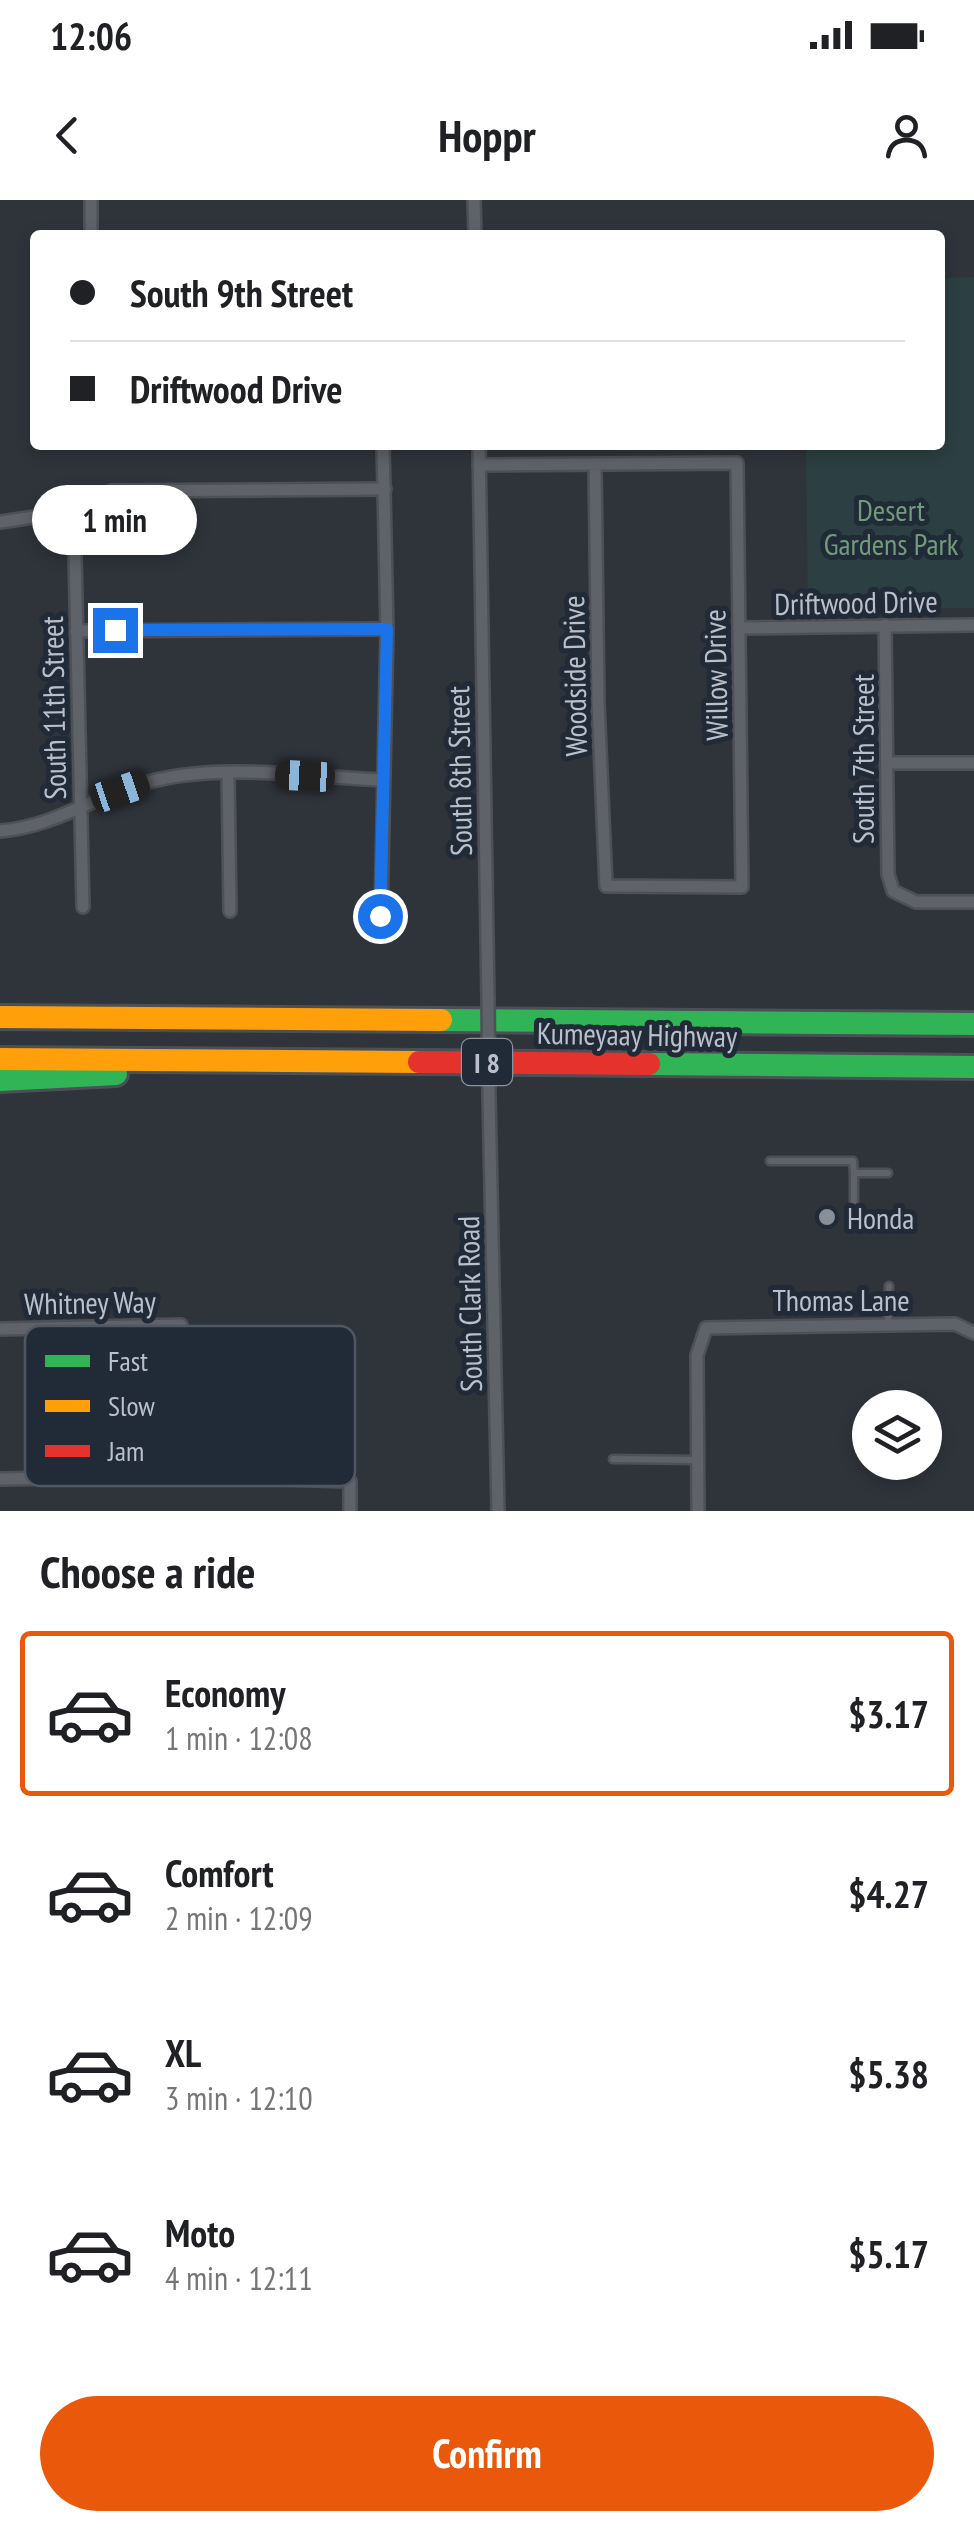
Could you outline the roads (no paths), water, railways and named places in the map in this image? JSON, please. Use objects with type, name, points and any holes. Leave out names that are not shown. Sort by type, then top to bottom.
[{"type":"highway","name":"Kumeyaay Highway","points":[[0,1017],[974,1024]]},
{"type":"highway","name":"Kumeyaay Highway","points":[[0,1059],[974,1067]]},
{"type":"highway","points":[[0,1080],[248,1072],[292,1060]]},
{"type":"street","points":[[91,200],[91,230]]},
{"type":"street","points":[[474,200],[475,230]]},
{"type":"street","points":[[380,916],[387,629],[383,450]]},
{"type":"street","name":"South 8th Street","points":[[479,450],[489,1097]]},
{"type":"street","points":[[480,465],[595,464]]},
{"type":"street","name":"Willow Drive","points":[[595,464],[737,464],[742,887]]},
{"type":"street","name":"Woodside Drive","points":[[595,464],[598,702],[606,886],[742,887]]},
{"type":"street","points":[[0,522],[22,521],[122,491],[385,489]]},
{"type":"street","name":"South 11th Street","points":[[68,508],[75,554],[83,907]]},
{"type":"street","name":"South 7th Street","points":[[885,625],[888,874],[894,891],[916,902],[974,902]]},
{"type":"street","name":"Driftwood Drive","points":[[739,628],[974,625]]},
{"type":"street","points":[[76,630],[387,629]]},
{"type":"street","points":[[888,763],[974,763]]},
{"type":"street","points":[[0,830],[42,825],[144,783],[228,773],[382,780]]},
{"type":"street","points":[[228,773],[230,911]]},
{"type":"street","name":"South Clark Road","points":[[489,1097],[498,1511]]},
{"type":"street","name":"Thomas Lane","points":[[698,1460],[697,1355],[706,1328],[954,1324],[974,1332]]},
{"type":"street","name":"Whitney Way","points":[[136,1326],[181,1326]]},
{"type":"street","name":"Whitney Way","points":[[0,1329],[25,1328]]},
{"type":"street","points":[[698,1460],[698,1511]]},
{"type":"street","points":[[0,1479],[25,1479]]},
{"type":"lane","points":[[770,1161],[853,1161],[854,1201]]},
{"type":"lane","points":[[854,1173],[888,1173]]},
{"type":"lane","points":[[888,1324],[889,1286]]},
{"type":"lane","points":[[613,1460],[698,1460]]},
{"type":"place","name":"Honda","points":[[827,1217]]},
{"type":"park label","name":"Desert Gardens Park","points":[[891,526]]}]
